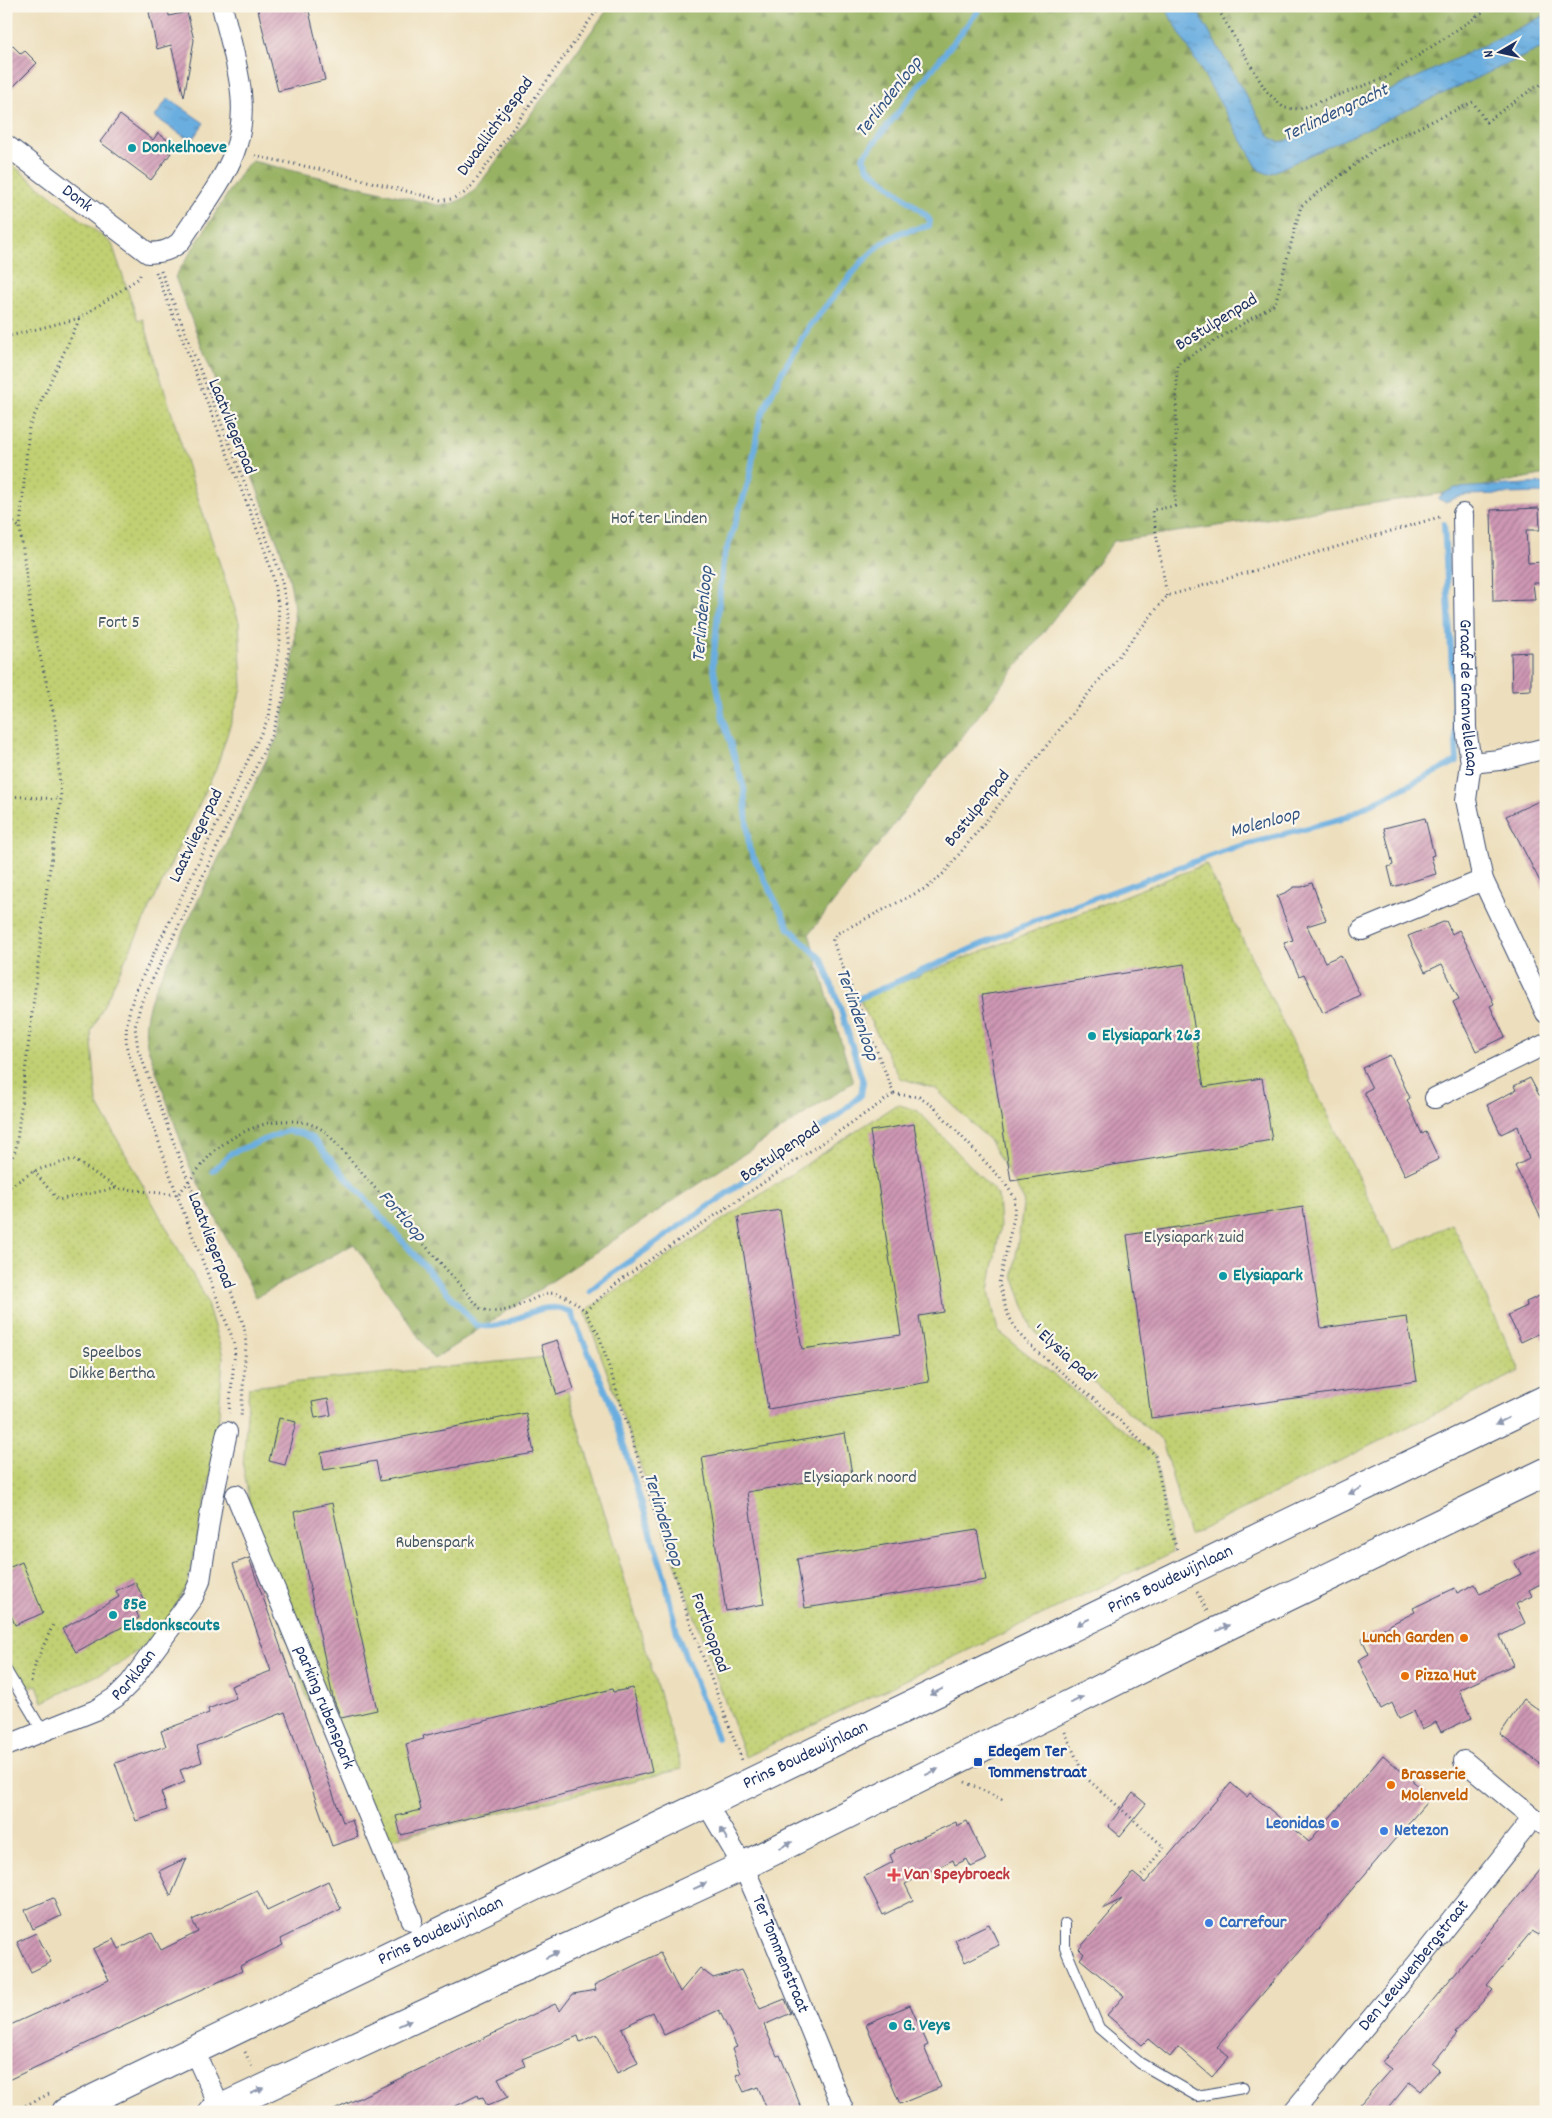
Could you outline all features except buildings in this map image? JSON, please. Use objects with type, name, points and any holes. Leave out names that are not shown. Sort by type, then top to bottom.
[{"type":"main road","name":"Prins Boudewijnlaan","points":[[66,2112],[706,1802],[1182,1562],[1546,1400]]},
{"type":"main road","points":[[219,2110],[743,1866],[1217,1631],[1546,1472]]},
{"type":"street","points":[[151,252],[163,253],[180,242],[235,152],[242,117],[241,86],[222,6]]},
{"type":"street","name":"Donk","points":[[6,145],[151,252]]},
{"type":"street","name":"Graaf de Granvellelaan","points":[[1463,514],[1466,728],[1471,764],[1466,800],[1483,880],[1546,1013]]},
{"type":"street","points":[[1471,764],[1498,760],[1546,748]]},
{"type":"street","points":[[1362,930],[1483,880]]},
{"type":"street","points":[[1435,1098],[1546,1044]]},
{"type":"street","name":"Parklaan","points":[[6,1746],[96,1710],[116,1696],[130,1683],[193,1597],[200,1581],[212,1503],[234,1426]]},
{"type":"street","name":"parking rubenspark","points":[[236,1495],[412,1920]]},
{"type":"street","points":[[1464,1761],[1539,1822]]},
{"type":"street","name":"Ter Tommenstraat","points":[[706,1802],[743,1866],[844,2112]]},
{"type":"street","name":"Den Leeuwenbergstraat","points":[[1294,2112],[1416,1965],[1539,1822]]},
{"type":"street","points":[[194,2051],[219,2110]]},
{"type":"lane","points":[[6,1670],[43,1732]]},
{"type":"lane","points":[[1065,1924],[1065,1948],[1099,2028],[1140,2063],[1197,2096],[1243,2088]]},
{"type":"path","name":"Dwaallichtjespad","points":[[235,152],[328,171],[430,198],[452,199],[464,193],[472,186],[600,6]]},
{"type":"path","points":[[1216,6],[1266,91],[1284,108],[1300,110],[1385,78],[1491,6]]},
{"type":"path","points":[[1476,17],[1480,6]]},
{"type":"path","name":"Bostulpenpad","points":[[585,1311],[623,1278],[894,1094],[833,940],[836,934],[928,887],[944,872],[1168,596],[1160,562],[1152,510],[1175,506],[1177,364],[1275,304],[1302,206],[1379,146],[1473,102],[1486,122],[1535,87],[1546,82]]},
{"type":"path","points":[[6,337],[80,318],[139,278],[151,252]]},
{"type":"path","points":[[151,252],[275,553],[289,619],[287,676],[283,699],[271,736],[138,1014],[135,1027],[138,1049],[244,1326],[246,1344],[234,1426]]},
{"type":"path","name":"Laatvliegerpad","points":[[151,252],[263,545],[274,580],[280,640],[269,717],[136,990],[127,1020],[125,1036],[127,1049],[177,1195],[234,1344],[234,1426]]},
{"type":"path","points":[[6,1170],[16,1149],[47,887],[61,799],[54,720],[32,620],[20,527],[29,427],[80,318]]},
{"type":"path","points":[[1168,596],[1332,550],[1437,517],[1463,514]]},
{"type":"path","points":[[6,516],[20,527]]},
{"type":"path","points":[[6,796],[61,799]]},
{"type":"path","name":"' Elysia pad'","points":[[894,1094],[919,1097],[934,1107],[1004,1182],[1015,1198],[1014,1216],[998,1283],[1007,1313],[1019,1334],[1035,1350],[1125,1425],[1155,1455],[1169,1525],[1182,1562]]},
{"type":"path","points":[[34,1171],[58,1200],[117,1188],[177,1195],[190,1182],[205,1160],[234,1137],[271,1123],[301,1120],[315,1124],[326,1132],[480,1308],[501,1312],[538,1296],[555,1293],[571,1298],[585,1311]]},
{"type":"path","points":[[6,1189],[34,1171],[73,1159],[117,1188]]},
{"type":"path","name":"Fortlooppad","points":[[585,1311],[599,1335],[689,1620],[744,1765]]},
{"type":"path","points":[[1182,1562],[1217,1631]]},
{"type":"path","points":[[26,1702],[36,1662],[53,1624]]},
{"type":"path","points":[[1064,1729],[1084,1776],[1164,1848],[1140,1878]]},
{"type":"path","points":[[960,1780],[1005,1801]]},
{"type":"path","points":[[235,2031],[262,2089]]},
{"type":"green space","name":"Hof ter Linden","points":[[610,6],[1546,6],[1546,474],[1459,491],[1114,541],[809,934],[853,1082],[434,1359],[354,1244],[256,1297],[190,1167],[147,1045],[146,1018],[154,991],[278,736],[293,662],[295,625],[291,587],[281,551],[175,277],[244,168],[252,161],[437,205],[453,203],[467,196],[476,189]]},
{"type":"green space","name":"Speelbos Dikke Bertha","points":[[6,160],[112,244],[138,321],[143,319],[192,480],[239,622],[242,688],[216,769],[91,1032],[97,1103],[205,1297],[223,1356],[217,1444],[188,1583],[160,1633],[120,1664],[43,1702],[37,1685],[29,1687],[6,1662]]},
{"type":"green space","name":"Elysiapark zuid","points":[[1206,864],[1394,1251],[1452,1224],[1520,1371],[1189,1536],[1162,1441],[1032,1329],[1013,1275],[1024,1200],[989,1140],[936,1089],[900,1078],[859,999]]},
{"type":"green space","name":"Elysiapark noord","points":[[897,1104],[918,1111],[998,1195],[1000,1227],[989,1291],[998,1331],[1155,1455],[1173,1552],[745,1757],[585,1311]]},
{"type":"green space","name":"Rubenspark","points":[[557,1356],[682,1769],[377,1842],[307,1697],[260,1562],[243,1466],[249,1387]]},
{"type":"water","points":[[1164,6],[1194,6],[1270,137],[1278,142],[1286,141],[1546,15],[1546,46],[1269,174],[1259,170]]},
{"type":"water","points":[[168,98],[204,123],[191,141],[155,117]]},
{"type":"water","points":[[1546,483],[1546,493],[1464,495],[1445,502],[1438,499],[1455,488]]},
{"type":"waterway","name":"Terlindenloop","points":[[590,1291],[604,1279],[835,1118],[861,1095],[863,1082],[840,1007],[822,960],[789,928],[749,848],[744,788],[723,719],[713,664],[723,561],[749,480],[760,418],[782,372],[809,327],[861,263],[882,243],[902,232],[929,226],[930,221],[927,216],[868,168],[863,157],[982,6]]},
{"type":"waterway","name":"Molenloop","points":[[858,999],[1041,918],[1226,850],[1341,819],[1457,761],[1444,524]]},
{"type":"waterway","name":"Fortloop","points":[[213,1171],[231,1153],[286,1131],[301,1133],[313,1139],[476,1325],[502,1324],[547,1308],[558,1308],[571,1313],[609,1399],[664,1575],[678,1637],[717,1738]]},
{"type":"place","name":"Donkelhoeve","points":[[132,148]]},
{"type":"place","name":"Elysiapark 263","points":[[1092,1036]]},
{"type":"place","name":"Elysiapark","points":[[1223,1276]]},
{"type":"place","name":"85e Elsdonkscouts","points":[[113,1615]]},
{"type":"place","name":"Lunch Garden","points":[[1464,1638]]},
{"type":"place","name":"Pizza Hut","points":[[1405,1676]]},
{"type":"place","name":"Edegem Ter Tommenstraat","points":[[978,1762]]},
{"type":"place","name":"Brasserie Molenveld","points":[[1391,1785]]},
{"type":"place","name":"Leonidas","points":[[1335,1824]]},
{"type":"place","name":"Netezon","points":[[1384,1831]]},
{"type":"place","name":"Van Speybroeck","points":[[894,1875]]},
{"type":"place","name":"Carrefour","points":[[1209,1923]]},
{"type":"place","name":"G. Veys","points":[[893,2026]]},
{"type":"water label","name":"Terlindengracht","points":[[1336,114]]},
{"type":"park label","name":"Fort 5","points":[[119,623]]}]
